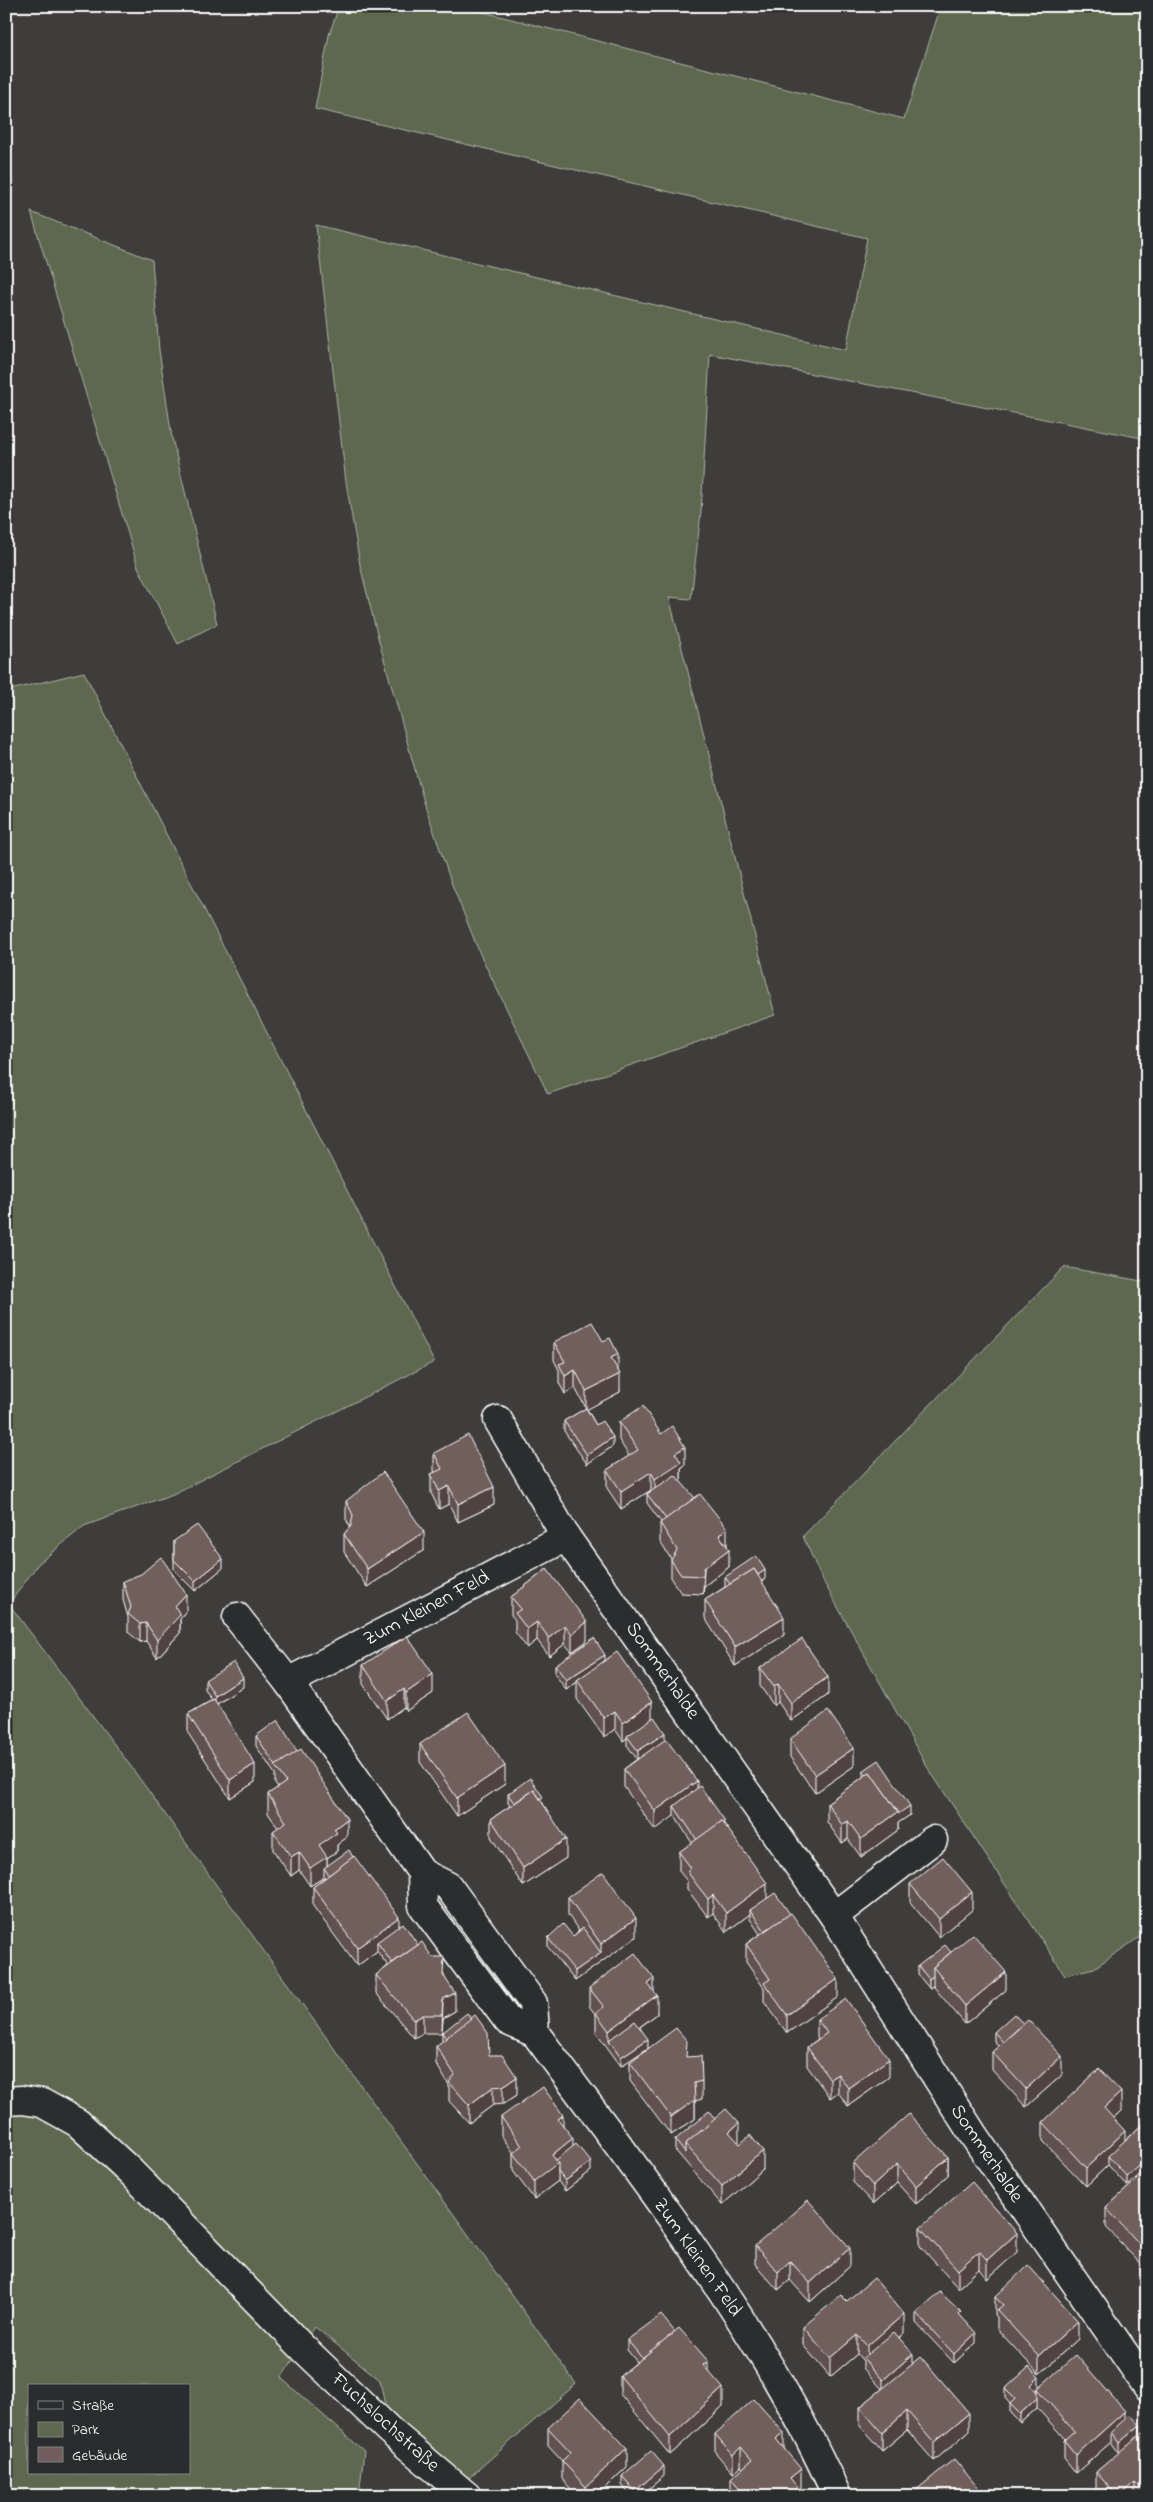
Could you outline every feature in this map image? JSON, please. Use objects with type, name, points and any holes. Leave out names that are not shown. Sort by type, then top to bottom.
[{"type":"street","name":"Sommerhalde","points":[[498,1420],[566,1536],[834,1916],[974,2136],[1147,2386]]},
{"type":"street","name":"Zum Kleinen Feld","points":[[288,1682],[566,1536]]},
{"type":"street","name":"Zum Kleinen Feld","points":[[237,1616],[288,1682],[422,1874],[423,1906],[508,2020],[535,2033],[712,2274],[812,2440],[837,2496]]},
{"type":"street","points":[[834,1916],[933,1840]]},
{"type":"street","name":"Fuchslochstraße","points":[[6,2101],[22,2100],[42,2103],[78,2122],[130,2171],[304,2349],[459,2494]]},
{"type":"green space","points":[[339,6],[460,6],[904,119],[941,6],[1147,6],[1147,439],[710,354],[701,512],[691,599],[669,597],[775,1015],[548,1094],[480,954],[451,882],[424,802],[377,634],[360,565],[346,482],[316,225],[846,350],[867,238],[315,109],[329,35]]},
{"type":"green space","points":[[31,212],[152,260],[159,350],[172,438],[217,624],[178,644],[138,567]]},
{"type":"green space","points":[[84,672],[434,1362],[173,1494],[84,1526],[38,1564],[9,1604],[129,1764],[576,2384],[472,2475],[459,2489],[390,2431],[380,2380],[315,2327],[281,2378],[364,2451],[359,2496],[6,2496],[6,691]]},
{"type":"green space","points":[[1064,1267],[1147,1282],[1147,1932],[1094,1968],[1065,1975],[926,1765],[821,1577],[803,1536]]},
{"type":"building","points":[[592,1322],[603,1341],[610,1338],[618,1354],[611,1358],[620,1374],[586,1391],[575,1370],[565,1376],[559,1364],[565,1362],[554,1342]]},
{"type":"building","points":[[643,1406],[661,1434],[672,1426],[685,1447],[675,1453],[681,1462],[655,1479],[651,1472],[621,1491],[607,1470],[638,1450],[619,1422]]},
{"type":"building","points":[[586,1408],[596,1425],[602,1421],[613,1437],[587,1455],[564,1421]]},
{"type":"building","points":[[468,1435],[494,1487],[458,1504],[449,1486],[439,1491],[431,1474],[442,1469],[434,1453]]},
{"type":"building","points":[[383,1472],[424,1532],[367,1569],[344,1534],[351,1526],[353,1515],[346,1501]]},
{"type":"building","points":[[675,1475],[695,1498],[666,1519],[647,1494]]},
{"type":"building","points":[[700,1494],[727,1528],[719,1535],[729,1549],[704,1568],[703,1576],[681,1575],[671,1560],[677,1550],[660,1523]]},
{"type":"building","points":[[197,1525],[223,1559],[195,1581],[174,1560],[174,1541]]},
{"type":"building","points":[[756,1556],[765,1570],[758,1575],[754,1569],[730,1584],[725,1577]]},
{"type":"building","points":[[161,1557],[186,1594],[175,1606],[180,1615],[157,1640],[146,1623],[140,1624],[128,1614],[131,1607],[123,1581],[141,1574]]},
{"type":"building","points":[[547,1569],[587,1622],[572,1634],[565,1625],[549,1638],[537,1622],[527,1629],[515,1613],[521,1609],[511,1597]]},
{"type":"building","points":[[754,1569],[784,1617],[735,1647],[705,1600]]},
{"type":"building","points":[[407,1636],[433,1674],[406,1693],[404,1689],[387,1701],[363,1665]]},
{"type":"building","points":[[594,1638],[605,1655],[566,1680],[555,1665]]},
{"type":"building","points":[[802,1639],[828,1677],[791,1703],[778,1684],[774,1687],[760,1668]]},
{"type":"building","points":[[617,1652],[652,1702],[623,1723],[615,1711],[604,1718],[577,1680]]},
{"type":"building","points":[[234,1662],[243,1678],[215,1696],[205,1680]]},
{"type":"building","points":[[214,1699],[255,1764],[230,1780],[188,1714]]},
{"type":"building","points":[[828,1711],[854,1748],[815,1775],[790,1739]]},
{"type":"building","points":[[468,1712],[505,1766],[457,1798],[420,1744]]},
{"type":"building","points":[[654,1717],[665,1733],[638,1751],[627,1736]]},
{"type":"building","points":[[278,1720],[297,1752],[276,1766],[256,1736]]},
{"type":"building","points":[[666,1739],[697,1781],[655,1811],[624,1769]]},
{"type":"building","points":[[301,1749],[347,1819],[334,1829],[337,1833],[319,1845],[327,1857],[310,1868],[299,1852],[291,1857],[273,1831],[286,1822],[268,1794],[286,1782],[275,1766]]},
{"type":"building","points":[[879,1760],[910,1806],[898,1814],[870,1772],[866,1775],[863,1771]]},
{"type":"building","points":[[870,1772],[898,1812],[861,1839],[848,1821],[842,1825],[827,1803]]},
{"type":"building","points":[[530,1778],[543,1797],[540,1799],[534,1790],[514,1803],[508,1794]]},
{"type":"building","points":[[700,1786],[725,1821],[722,1821],[697,1840],[674,1806]]},
{"type":"building","points":[[534,1790],[566,1839],[523,1868],[491,1819]]},
{"type":"building","points":[[722,1821],[767,1883],[726,1913],[713,1895],[708,1899],[697,1885],[687,1871],[691,1868],[679,1852]]},
{"type":"building","points":[[349,1850],[353,1857],[329,1875],[324,1868]]},
{"type":"building","points":[[354,1856],[399,1917],[357,1948],[313,1887]]},
{"type":"building","points":[[943,1857],[972,1892],[939,1919],[910,1884]]},
{"type":"building","points":[[603,1872],[636,1918],[601,1944],[568,1897]]},
{"type":"building","points":[[775,1893],[790,1914],[765,1931],[750,1910]]},
{"type":"building","points":[[791,1913],[838,1979],[787,2015],[764,1983],[770,1979],[746,1944]]},
{"type":"building","points":[[403,1923],[418,1945],[392,1963],[377,1942]]},
{"type":"building","points":[[563,1924],[573,1936],[583,1928],[601,1953],[575,1971],[548,1938]]},
{"type":"building","points":[[973,1934],[1006,1972],[965,2006],[933,1967]]},
{"type":"building","points":[[422,1942],[432,1957],[444,1957],[443,1975],[455,1993],[443,1999],[442,2015],[423,2015],[414,2020],[376,1975]]},
{"type":"building","points":[[945,1945],[951,1952],[933,1967],[933,1976],[929,1979],[918,1966]]},
{"type":"building","points":[[635,1953],[654,1979],[648,1984],[657,1995],[609,2031],[596,2013],[604,2007],[589,1988]]},
{"type":"building","points":[[846,1999],[889,2059],[848,2088],[838,2074],[830,2079],[807,2047],[827,2033],[817,2019]]},
{"type":"building","points":[[467,2013],[471,2019],[446,2038],[442,2033]]},
{"type":"building","points":[[1014,2014],[1023,2024],[1003,2042],[994,2032]]},
{"type":"building","points":[[475,2015],[488,2033],[489,2055],[502,2055],[517,2077],[503,2086],[493,2087],[469,2105],[449,2082],[455,2075],[436,2046]]},
{"type":"building","points":[[1028,2020],[1062,2056],[1026,2089],[992,2052]]},
{"type":"building","points":[[635,2021],[648,2039],[621,2057],[609,2040]]},
{"type":"building","points":[[676,2028],[687,2041],[686,2057],[701,2056],[702,2081],[694,2083],[695,2100],[671,2117],[630,2062]]},
{"type":"building","points":[[1099,2069],[1121,2092],[1104,2108],[1125,2131],[1086,2168],[1043,2122]]},
{"type":"building","points":[[543,2087],[563,2115],[558,2119],[573,2138],[552,2155],[558,2163],[534,2181],[513,2153],[522,2146],[501,2117]]},
{"type":"building","points":[[726,2109],[739,2123],[729,2132],[740,2144],[750,2135],[763,2151],[722,2186],[685,2144]]},
{"type":"building","points":[[709,2111],[715,2119],[685,2144],[685,2153],[675,2140]]},
{"type":"building","points":[[909,2114],[948,2157],[916,2186],[897,2164],[873,2186],[853,2163]]},
{"type":"building","points":[[1147,2120],[1147,2159],[1127,2177],[1108,2156]]},
{"type":"building","points":[[576,2144],[591,2162],[565,2181],[558,2172],[556,2160]]},
{"type":"building","points":[[1147,2170],[1147,2252],[1106,2208]]},
{"type":"building","points":[[972,2182],[1017,2233],[987,2260],[979,2251],[958,2270],[920,2228]]},
{"type":"building","points":[[808,2200],[850,2248],[810,2283],[790,2261],[778,2272],[755,2246]]},
{"type":"building","points":[[1028,2265],[1078,2321],[1039,2356],[997,2310],[1003,2305],[995,2297]]},
{"type":"building","points":[[874,2278],[904,2314],[867,2346],[857,2335],[830,2358],[803,2327],[841,2295],[847,2301]]},
{"type":"building","points":[[940,2292],[961,2312],[959,2314],[976,2333],[954,2354],[916,2313]]},
{"type":"building","points":[[661,2315],[675,2332],[642,2358],[627,2340]]},
{"type":"building","points":[[679,2328],[708,2361],[703,2365],[723,2388],[670,2437],[620,2376]]},
{"type":"building","points":[[894,2332],[913,2354],[883,2380],[863,2358]]},
{"type":"building","points":[[1076,2355],[1125,2411],[1076,2455],[1064,2440],[1074,2431],[1037,2389]]},
{"type":"building","points":[[921,2357],[969,2413],[934,2442],[907,2411],[882,2433],[860,2407]]},
{"type":"building","points":[[1029,2367],[1039,2377],[1031,2385],[1037,2392],[1037,2398],[1020,2414],[1010,2404],[1015,2399],[1005,2389]]},
{"type":"building","points":[[580,2398],[627,2448],[586,2487],[562,2461],[571,2452],[548,2428]]},
{"type":"building","points":[[754,2399],[784,2433],[776,2439],[801,2469],[790,2478],[805,2496],[761,2496],[755,2488],[746,2496],[731,2478],[752,2460],[741,2447],[733,2455],[715,2434]]},
{"type":"building","points":[[1130,2414],[1140,2425],[1119,2443],[1111,2432]]},
{"type":"building","points":[[1145,2430],[1147,2432],[1147,2495],[1135,2482],[1117,2496],[1096,2472]]},
{"type":"building","points":[[651,2451],[664,2466],[635,2491],[622,2476]]},
{"type":"building","points":[[954,2459],[985,2496],[909,2496]]}]
